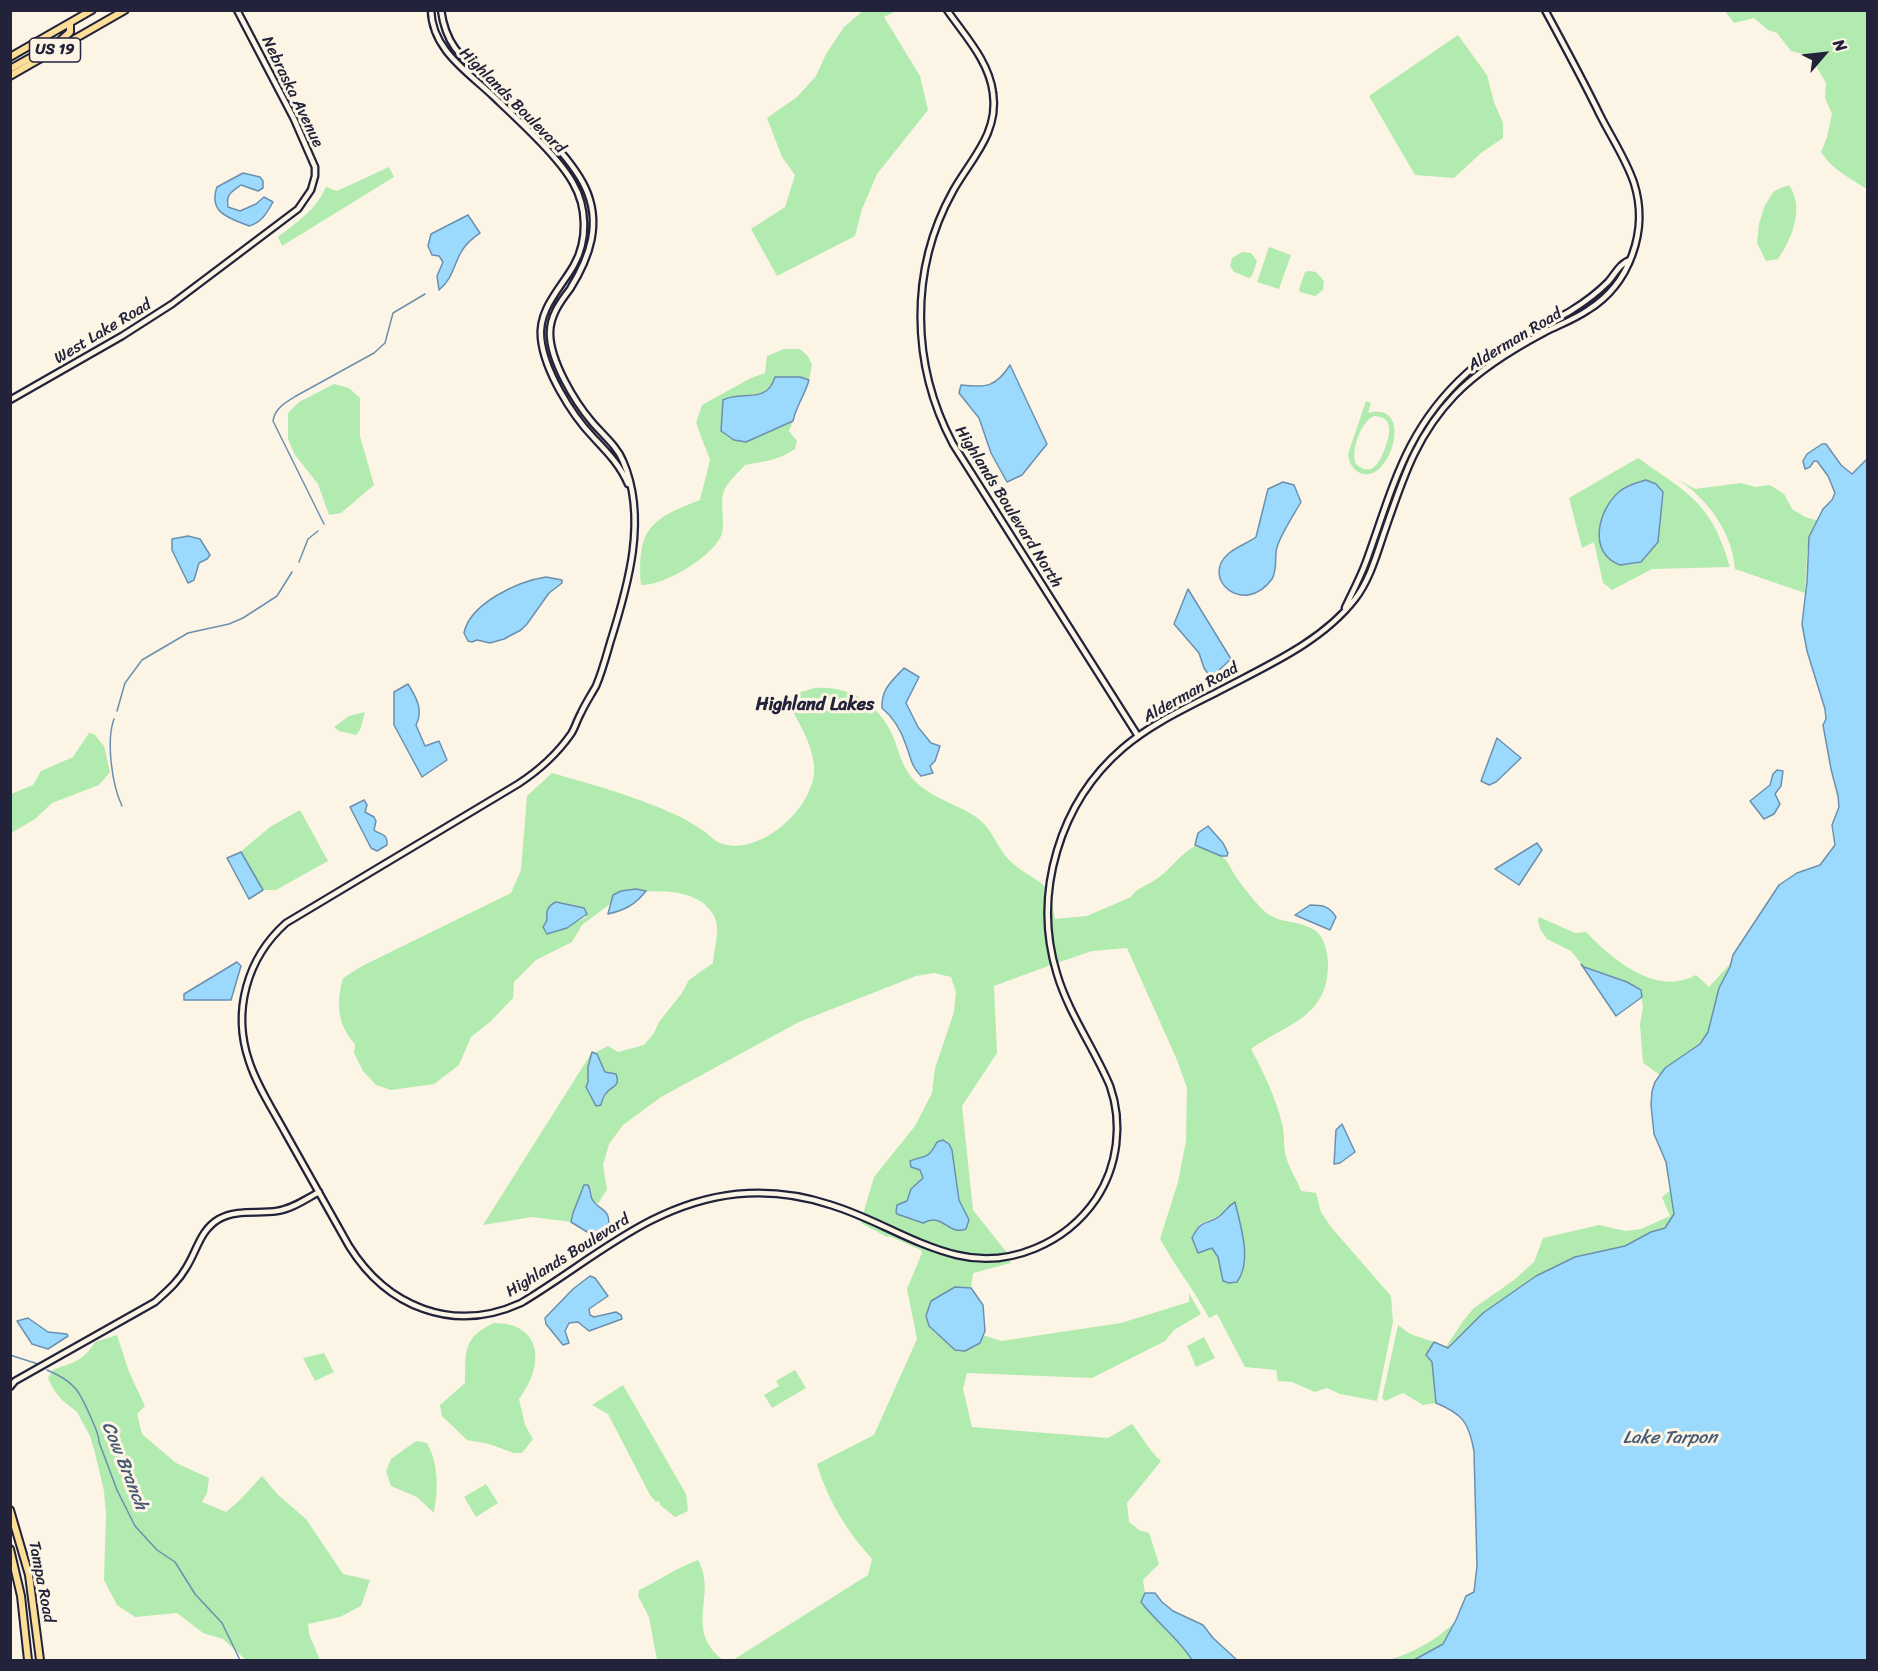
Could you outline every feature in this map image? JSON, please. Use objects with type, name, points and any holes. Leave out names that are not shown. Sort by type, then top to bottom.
[{"type":"main road","name":"US 19","points":[[10,57],[92,10]]},
{"type":"main road","name":"US 19","points":[[10,76],[124,10]]},
{"type":"main road","points":[[10,69],[60,41],[69,32],[70,22]]},
{"type":"main road","name":"Tampa Road","points":[[10,1510],[28,1575],[39,1660]]},
{"type":"main road","name":"Tampa Road","points":[[10,1549],[20,1589],[28,1660]]},
{"type":"street","name":"Nebraska Avenue","points":[[204,278],[298,209],[307,198],[315,176],[315,167],[308,150],[237,10]]},
{"type":"street","name":"Highlands Boulevard","points":[[431,10],[438,36],[453,60],[543,146],[577,189],[584,218],[581,248],[574,265],[552,298],[544,316],[541,332],[542,347],[567,403],[584,427],[612,457],[632,492]]},
{"type":"street","name":"Highlands Boulevard","points":[[441,10],[447,33],[455,49],[501,91],[549,140],[571,164],[586,190],[593,217],[591,246],[581,272],[552,317],[550,341],[575,399],[590,420],[620,453],[630,479],[635,522],[623,603],[597,684],[571,734],[546,763],[518,784],[296,916],[271,939],[253,967],[245,988],[242,1031],[248,1060],[319,1192],[354,1254],[367,1272],[398,1298],[417,1307],[454,1316],[481,1315],[515,1306],[648,1220],[688,1204],[727,1195],[777,1193],[815,1200],[878,1223],[941,1250],[966,1257],[1012,1256],[1034,1250],[1054,1240],[1078,1221],[1101,1192],[1114,1157],[1117,1126],[1114,1098],[1110,1086],[1066,1000],[1056,973],[1048,932],[1050,879],[1061,835],[1077,802],[1101,770],[1138,736]]},
{"type":"street","name":"Highlands Boulevard North","points":[[947,10],[976,50],[987,70],[994,94],[994,111],[985,142],[952,192],[931,240],[923,274],[920,314],[927,379],[940,418],[958,453],[1138,736]]},
{"type":"street","name":"Alderman Road","points":[[1138,736],[1307,642],[1355,600],[1366,581],[1416,447],[1434,419],[1453,397],[1487,368],[1599,303],[1624,276],[1629,266],[1639,225],[1635,186],[1545,10]]},
{"type":"street","name":"Alderman Road","points":[[1344,610],[1365,563],[1388,496],[1414,437],[1444,396],[1467,372],[1486,358],[1572,310],[1590,297],[1624,262],[1630,260]]},
{"type":"street","name":"West Lake Road","points":[[10,400],[144,322],[172,304],[204,278]]},
{"type":"street","points":[[10,1387],[13,1381],[155,1302],[182,1274],[205,1231],[217,1220],[231,1214],[286,1209],[319,1192]]},
{"type":"green space","points":[[864,10],[896,11],[884,17],[920,76],[928,110],[877,174],[862,209],[855,236],[777,276],[751,229],[785,207],[795,175],[782,157],[767,118],[797,97],[816,76],[826,54],[844,27]]},
{"type":"green space","points":[[1725,11],[1867,11],[1867,187],[1865,188],[1830,164],[1821,152],[1832,114],[1825,98],[1826,83],[1814,62],[1807,55],[1791,51],[1777,33],[1768,30],[1754,18],[1734,23]]},
{"type":"green space","points":[[1458,35],[1487,75],[1494,102],[1503,123],[1503,138],[1481,153],[1454,178],[1415,175],[1369,96]]},
{"type":"green space","points":[[389,167],[394,177],[282,246],[278,237],[311,209],[326,187],[337,191]]},
{"type":"green space","points":[[1789,185],[1796,203],[1792,233],[1778,259],[1766,261],[1757,243],[1759,224],[1765,205],[1774,191]]},
{"type":"green space","points":[[1269,247],[1291,255],[1279,289],[1257,282]]},
{"type":"green space","points":[[1242,252],[1251,253],[1257,261],[1252,276],[1249,278],[1234,272],[1230,266],[1232,258]]},
{"type":"green space","points":[[1305,272],[1316,272],[1324,281],[1323,290],[1315,296],[1300,292],[1299,289]]},
{"type":"green space","points":[[784,349],[800,349],[808,356],[812,365],[809,380],[795,378],[786,380],[772,385],[756,396],[723,400],[721,431],[746,442],[793,421],[789,431],[797,441],[795,449],[777,458],[745,465],[724,490],[722,531],[716,544],[686,569],[662,581],[641,585],[642,551],[650,529],[669,513],[700,500],[710,460],[696,423],[702,405],[751,378],[765,373],[767,356]]},
{"type":"green space","points":[[334,384],[349,388],[360,398],[360,436],[374,485],[341,513],[329,515],[318,484],[295,455],[288,439],[288,413],[299,402]]},
{"type":"green space","points":[[1366,401],[1371,403],[1368,413],[1383,412],[1391,419],[1394,430],[1393,443],[1381,467],[1371,474],[1360,473],[1355,469],[1348,454]],"holes":[[[1374,416],[1381,417],[1388,423],[1389,428],[1385,448],[1375,467],[1362,468],[1356,464],[1354,452],[1358,437],[1369,419]]]},
{"type":"green space","points":[[1638,458],[1685,491],[1696,502],[1715,528],[1730,567],[1652,569],[1612,590],[1603,583],[1594,542],[1582,548],[1569,498]],"holes":[[[1646,480],[1656,484],[1663,493],[1658,542],[1641,562],[1627,565],[1617,564],[1603,552],[1600,543],[1600,532],[1606,509],[1639,481]]]},
{"type":"green space","points":[[1679,480],[1695,489],[1741,483],[1755,487],[1770,485],[1784,494],[1792,509],[1805,517],[1819,521],[1807,553],[1805,593],[1735,569],[1729,542],[1717,518],[1700,497]]},
{"type":"green space","points":[[815,688],[839,690],[861,698],[870,705],[886,723],[904,766],[917,783],[932,794],[980,820],[1010,861],[1047,888],[1046,932],[1051,965],[994,986],[997,1053],[962,1106],[973,1210],[1008,1254],[984,1256],[948,1251],[863,1214],[874,1177],[915,1126],[932,1093],[935,1068],[954,1012],[956,992],[951,977],[934,973],[916,976],[799,1022],[661,1097],[623,1125],[609,1144],[603,1165],[607,1189],[598,1204],[592,1200],[591,1190],[584,1185],[571,1222],[532,1217],[483,1225],[592,1052],[586,1088],[596,1106],[601,1105],[608,1091],[616,1085],[616,1074],[605,1072],[596,1052],[608,1046],[618,1052],[644,1045],[689,980],[713,963],[717,933],[714,916],[706,905],[682,894],[653,891],[613,895],[610,904],[582,925],[572,942],[536,960],[514,982],[513,998],[490,1022],[471,1037],[459,1065],[434,1084],[391,1090],[376,1085],[363,1071],[354,1053],[355,1044],[341,1021],[339,996],[343,978],[362,966],[511,893],[521,870],[527,796],[552,773],[614,791],[660,808],[688,821],[720,843],[736,846],[752,843],[768,836],[796,812],[806,797],[812,781],[813,757],[803,731],[786,699]],"holes":[[[558,902],[584,908],[586,917],[562,930],[547,920],[546,913]]]},
{"type":"green space","points":[[365,712],[360,730],[356,735],[339,731],[334,727],[349,716]]},
{"type":"green space","points":[[89,733],[94,734],[104,746],[110,772],[99,785],[52,803],[35,819],[11,833],[11,794],[33,785],[41,771],[73,757]]},
{"type":"green space","points":[[300,810],[328,861],[276,890],[263,890],[239,853],[270,827]]},
{"type":"green space","points":[[1195,846],[1211,850],[1222,856],[1245,890],[1263,910],[1276,918],[1311,928],[1320,935],[1325,946],[1328,962],[1326,980],[1322,995],[1314,1007],[1292,1025],[1251,1049],[1276,1105],[1283,1128],[1287,1161],[1301,1191],[1316,1193],[1321,1212],[1331,1227],[1391,1296],[1393,1322],[1377,1401],[1340,1394],[1327,1388],[1315,1392],[1292,1382],[1278,1381],[1276,1370],[1245,1367],[1217,1314],[1209,1318],[1160,1239],[1178,1182],[1186,1141],[1187,1088],[1177,1060],[1127,948],[1092,951],[1057,963],[1051,932],[1051,898],[1055,919],[1087,916],[1131,897],[1136,891],[1163,874]],"holes":[[[1227,1206],[1223,1281],[1218,1257],[1212,1248],[1204,1250],[1192,1238],[1200,1224],[1221,1215]]]},
{"type":"green space","points":[[1539,917],[1575,933],[1586,932],[1622,964],[1651,978],[1681,981],[1696,975],[1709,987],[1730,964],[1736,966],[1724,1028],[1660,1075],[1643,1063],[1640,1024],[1643,1007],[1640,990],[1627,982],[1584,967],[1571,951],[1547,939],[1540,929]]},
{"type":"green space","points":[[1665,1150],[1693,1215],[1452,1351],[1446,1347],[1474,1308],[1514,1280],[1534,1262],[1543,1238],[1599,1225],[1626,1231],[1641,1229],[1670,1216],[1662,1197],[1672,1189],[1667,1174]]},
{"type":"green space","points":[[862,1219],[945,1255],[977,1260],[1009,1258],[1011,1263],[973,1273],[971,1288],[955,1287],[929,1326],[936,1334],[980,1343],[983,1335],[1001,1341],[1121,1323],[1189,1302],[1189,1293],[1201,1314],[1174,1330],[1165,1341],[1092,1378],[967,1373],[963,1389],[972,1427],[1108,1438],[1132,1424],[1161,1461],[1127,1503],[1129,1522],[1139,1530],[1149,1533],[1159,1564],[1143,1580],[1145,1593],[1141,1602],[1192,1660],[733,1660],[868,1575],[872,1559],[839,1514],[817,1464],[874,1435],[917,1339],[907,1289],[922,1253],[921,1250],[887,1237],[861,1223]]},
{"type":"green space","points":[[494,1323],[510,1325],[523,1330],[535,1349],[533,1374],[519,1399],[525,1425],[533,1439],[522,1453],[514,1453],[489,1444],[467,1440],[442,1416],[440,1405],[465,1383],[466,1354],[471,1340],[476,1334]]},
{"type":"green space","points":[[1398,1325],[1410,1334],[1434,1342],[1426,1355],[1432,1362],[1436,1403],[1423,1405],[1403,1393],[1385,1401],[1382,1398]]},
{"type":"green space","points":[[117,1335],[129,1372],[145,1406],[137,1414],[142,1434],[176,1463],[209,1478],[207,1493],[202,1502],[226,1512],[262,1476],[278,1495],[306,1519],[343,1574],[370,1580],[361,1606],[340,1617],[308,1624],[309,1634],[320,1660],[246,1660],[223,1639],[203,1633],[177,1613],[135,1617],[117,1605],[104,1580],[106,1514],[104,1491],[90,1436],[77,1412],[62,1400],[48,1378],[54,1369],[73,1363],[82,1357],[95,1342]]},
{"type":"green space","points":[[1204,1337],[1215,1358],[1196,1367],[1187,1346]]},
{"type":"green space","points":[[324,1353],[334,1372],[315,1381],[303,1358]]},
{"type":"green space","points":[[795,1370],[806,1388],[772,1408],[764,1395],[779,1386],[776,1381]]},
{"type":"green space","points":[[623,1385],[686,1494],[688,1511],[675,1517],[650,1495],[608,1414],[592,1405]]},
{"type":"green space","points":[[416,1441],[427,1443],[436,1468],[434,1513],[417,1497],[391,1486],[386,1471],[391,1459]]},
{"type":"green space","points":[[486,1484],[498,1503],[476,1517],[464,1497]]},
{"type":"green space","points":[[698,1560],[705,1586],[703,1624],[705,1636],[711,1648],[723,1660],[657,1660],[649,1617],[638,1596],[639,1590]]},
{"type":"green space","points":[[1474,1588],[1480,1599],[1437,1651],[1417,1661],[1388,1660],[1428,1643],[1453,1624],[1470,1601]]},
{"type":"water","points":[[243,173],[260,177],[263,181],[263,188],[258,191],[241,185],[230,194],[228,207],[240,211],[256,204],[264,197],[273,202],[260,220],[249,226],[222,213],[215,203],[217,187]]},
{"type":"water","points":[[468,215],[480,233],[464,247],[450,277],[439,290],[437,276],[443,262],[439,256],[432,255],[428,246],[431,234]]},
{"type":"water","points":[[1010,365],[1047,444],[1022,475],[1007,482],[991,453],[979,418],[959,393],[961,385],[984,386],[995,382]]},
{"type":"water","points":[[775,377],[800,377],[809,380],[793,421],[746,442],[734,440],[721,431],[723,400],[730,397],[760,394],[771,386]]},
{"type":"water","name":"Lake Tarpon","points":[[1822,444],[1826,444],[1841,465],[1852,474],[1868,458],[1867,1660],[1414,1660],[1443,1644],[1466,1596],[1474,1592],[1477,1566],[1472,1441],[1467,1426],[1459,1416],[1436,1403],[1432,1362],[1426,1355],[1434,1342],[1448,1348],[1483,1313],[1536,1276],[1575,1257],[1625,1246],[1651,1232],[1665,1228],[1674,1214],[1666,1162],[1654,1134],[1651,1105],[1655,1082],[1665,1068],[1700,1044],[1708,1032],[1719,988],[1730,967],[1733,955],[1779,885],[1797,873],[1820,865],[1835,845],[1832,825],[1839,807],[1838,796],[1823,725],[1826,719],[1825,709],[1807,651],[1802,624],[1809,537],[1823,509],[1835,493],[1828,476],[1817,461],[1805,469],[1803,461],[1807,454]]},
{"type":"water","points":[[1646,480],[1656,484],[1663,492],[1658,542],[1641,562],[1620,565],[1603,551],[1599,530],[1602,519],[1606,508],[1620,491]]},
{"type":"water","points":[[1283,482],[1294,485],[1301,502],[1277,547],[1272,579],[1261,590],[1249,595],[1229,590],[1222,583],[1219,574],[1221,564],[1228,554],[1256,537],[1268,489]]},
{"type":"water","points":[[188,536],[200,539],[210,555],[199,563],[194,580],[188,583],[172,550],[172,539]]},
{"type":"water","points":[[546,577],[562,580],[562,583],[549,593],[521,630],[490,643],[477,640],[468,641],[464,633],[468,622],[485,603],[523,583]]},
{"type":"water","points":[[1188,589],[1231,659],[1216,673],[1209,675],[1199,653],[1174,624]]},
{"type":"water","points":[[904,668],[919,677],[906,703],[918,727],[931,743],[940,746],[935,761],[930,766],[933,773],[921,776],[913,765],[899,729],[882,708],[885,690]]},
{"type":"water","points":[[408,684],[418,704],[419,714],[416,725],[425,746],[439,741],[447,760],[422,777],[394,725],[394,692]]},
{"type":"water","points":[[1497,738],[1521,758],[1496,782],[1489,785],[1481,781]]},
{"type":"water","points":[[1777,770],[1783,771],[1781,786],[1775,794],[1780,804],[1774,814],[1764,819],[1750,801],[1770,785],[1773,774]]},
{"type":"water","points":[[364,800],[367,805],[365,812],[374,817],[376,821],[374,830],[385,836],[387,841],[387,845],[377,851],[371,848],[350,807]]},
{"type":"water","points":[[1208,826],[1223,843],[1228,853],[1227,856],[1221,856],[1195,845],[1198,833]]},
{"type":"water","points":[[1537,843],[1542,850],[1519,885],[1495,869]]},
{"type":"water","points":[[241,852],[263,890],[249,899],[227,858]]},
{"type":"water","points":[[636,889],[646,891],[629,906],[608,914],[613,895],[621,891]]},
{"type":"water","points":[[556,902],[584,908],[587,914],[567,928],[547,934],[543,927],[547,920],[547,912],[549,907]]},
{"type":"water","points":[[1310,905],[1319,905],[1331,910],[1336,917],[1330,930],[1295,915]]},
{"type":"water","points":[[237,962],[241,966],[231,1000],[184,1000],[184,994]]},
{"type":"water","points":[[1581,964],[1627,982],[1641,990],[1642,997],[1616,1016]]},
{"type":"water","points":[[592,1052],[597,1054],[605,1072],[616,1074],[617,1080],[616,1084],[605,1094],[601,1105],[596,1106],[586,1087]]},
{"type":"water","points":[[1342,1124],[1355,1152],[1340,1163],[1334,1164],[1336,1130]]},
{"type":"water","points":[[943,1140],[952,1150],[959,1200],[969,1220],[966,1229],[954,1229],[936,1220],[923,1223],[896,1212],[897,1205],[907,1201],[911,1189],[923,1178],[920,1170],[911,1167],[910,1161],[928,1154],[937,1142]]},
{"type":"water","points":[[584,1185],[588,1185],[592,1199],[607,1213],[608,1229],[601,1235],[592,1235],[571,1222]]},
{"type":"water","points":[[1235,1202],[1245,1253],[1242,1273],[1237,1282],[1229,1283],[1223,1281],[1218,1257],[1212,1248],[1198,1253],[1192,1238],[1202,1224],[1216,1219]]},
{"type":"water","points":[[590,1276],[595,1278],[608,1296],[589,1309],[590,1315],[594,1317],[616,1312],[621,1315],[622,1319],[589,1331],[578,1322],[569,1323],[565,1331],[569,1343],[563,1345],[546,1324],[545,1318],[573,1289]]},
{"type":"water","points":[[955,1287],[971,1288],[983,1305],[985,1331],[980,1343],[965,1351],[955,1350],[929,1326],[926,1316],[931,1301]]},
{"type":"water","points":[[28,1318],[48,1332],[68,1336],[48,1349],[32,1344],[17,1321]]},
{"type":"water","points":[[1145,1593],[1155,1593],[1173,1611],[1203,1625],[1213,1638],[1237,1660],[1192,1660],[1141,1602]]},
{"type":"waterway","points":[[324,524],[273,421],[274,416],[288,401],[374,353],[385,343],[393,313],[425,294]]},
{"type":"waterway","points":[[299,562],[308,539],[318,531]]},
{"type":"waterway","points":[[117,711],[125,683],[142,660],[188,633],[229,624],[243,618],[277,596],[292,572]]},
{"type":"waterway","points":[[114,719],[110,739],[111,763],[115,787],[122,806]]},
{"type":"waterway","name":"Cow Branch","points":[[10,1355],[38,1364]]},
{"type":"waterway","name":"Cow Branch","points":[[47,1370],[65,1379],[80,1395],[97,1431],[117,1490],[135,1526],[157,1550],[175,1562],[195,1594],[222,1623],[240,1660]]},
{"type":"district","name":"Highland Lakes","points":[[815,705]]}]
